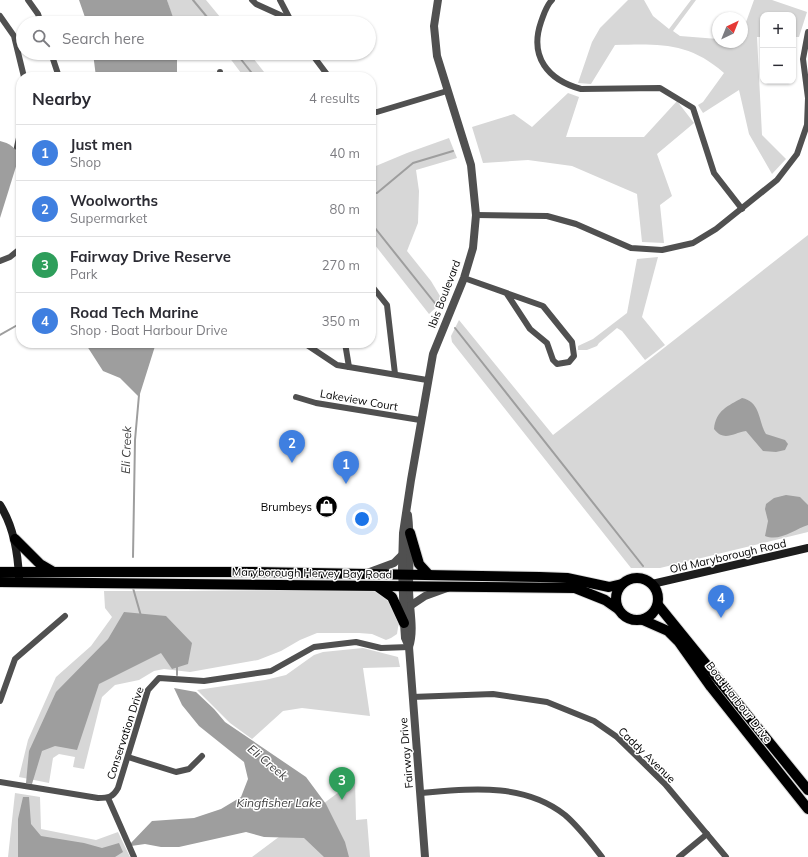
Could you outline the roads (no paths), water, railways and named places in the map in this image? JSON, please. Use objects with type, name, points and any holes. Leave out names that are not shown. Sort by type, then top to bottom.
[{"type":"main road","points":[[0,505],[7,516],[14,539],[19,572],[19,583]]},
{"type":"main road","points":[[410,533],[419,564],[429,575]]},
{"type":"main road","points":[[14,539],[40,564],[53,571]]},
{"type":"main road","name":"Old Maryborough Road","points":[[652,584],[808,548]]},
{"type":"main road","name":"Maryborough Hervey Bay Road","points":[[0,572],[53,571],[429,575],[560,578],[609,588],[622,584]]},
{"type":"main road","points":[[642,578],[652,584],[658,592],[658,605],[653,614],[643,620],[634,620],[624,616],[618,609],[616,595],[622,584],[631,579],[642,578]]},
{"type":"main road","name":"Maryborough Hervey Bay Road","points":[[0,582],[447,588],[575,588],[605,600],[618,609]]},
{"type":"main road","points":[[377,586],[392,597],[404,623]]},
{"type":"main road","name":"Boat Harbour Drive","points":[[658,605],[808,790]]},
{"type":"main road","name":"Boat Harbour Drive","points":[[643,620],[668,631],[679,642],[711,688],[808,809]]},
{"type":"street","points":[[28,0],[39,16]]},
{"type":"street","points":[[252,0],[256,4],[280,16]]},
{"type":"street","points":[[280,0],[288,16]]},
{"type":"street","name":"Ibis Boulevard","points":[[406,575],[402,555],[403,533],[427,380],[433,354],[464,278],[473,248],[476,214],[471,165],[437,56],[434,26],[438,0]]},
{"type":"street","points":[[552,0],[548,4],[539,29],[537,52],[547,71],[570,86],[581,89],[660,88],[693,108],[714,173],[742,209]]},
{"type":"street","points":[[0,16],[14,36],[16,44]]},
{"type":"street","points":[[476,214],[547,216],[576,224],[631,248],[662,250],[693,243],[716,229],[742,209],[783,173],[797,154],[807,125],[808,98],[803,59],[808,32]]},
{"type":"street","points":[[20,60],[23,72]]},
{"type":"street","points":[[53,60],[57,72]]},
{"type":"street","points":[[316,60],[325,72]]},
{"type":"street","points":[[376,112],[447,91]]},
{"type":"street","points":[[0,261],[16,252]]},
{"type":"street","points":[[464,278],[543,306],[572,342],[574,356],[569,362],[557,364],[553,360],[547,343],[530,330],[507,294]]},
{"type":"street","points":[[376,291],[387,305],[395,374]]},
{"type":"street","points":[[311,348],[336,365],[427,380]]},
{"type":"street","points":[[347,348],[349,367]]},
{"type":"street","name":"Lakeview Court","points":[[296,397],[316,403],[420,420]]},
{"type":"street","name":"Ibis Boulevard","points":[[406,575],[410,533],[407,504]]},
{"type":"street","points":[[362,574],[394,563],[402,555]]},
{"type":"street","name":"Fairway Drive","points":[[406,575],[404,623],[405,638],[409,647],[425,857]]},
{"type":"street","name":"Fairway Drive","points":[[406,587],[410,606],[412,638],[409,647]]},
{"type":"street","points":[[410,606],[425,596],[447,588]]},
{"type":"street","points":[[0,701],[15,659],[65,616]]},
{"type":"street","name":"Conservation Drive","points":[[108,798],[115,793],[118,788],[148,690],[159,678],[204,681],[271,671],[314,647],[356,642],[381,648],[409,647]]},
{"type":"street","name":"Caddy Avenue","points":[[412,697],[493,694],[547,702],[594,722],[617,737],[655,774],[726,857]]},
{"type":"street","points":[[128,757],[176,772],[189,769],[202,756]]},
{"type":"street","points":[[0,782],[98,798],[108,798],[134,857]]},
{"type":"street","points":[[420,793],[479,789],[511,790],[542,801],[566,816],[602,857]]},
{"type":"street","points":[[679,857],[707,834]]},
{"type":"water","points":[[79,0],[167,0],[173,16],[85,16]]},
{"type":"water","points":[[94,60],[177,60],[177,72],[95,72]]},
{"type":"water","points":[[0,141],[12,146],[16,151],[16,167],[0,218]]},
{"type":"water","points":[[88,348],[154,348],[139,397],[120,378],[103,371]]},
{"type":"water","points":[[742,398],[753,403],[766,434],[785,440],[788,444],[785,450],[776,452],[763,451],[746,431],[725,436],[721,435],[714,429],[717,417],[720,413],[728,406]]},
{"type":"water","points":[[786,495],[800,497],[808,505],[808,525],[782,536],[765,536],[768,521],[765,509],[766,504],[774,498]]},
{"type":"water","points":[[124,612],[166,616],[192,643],[188,664],[172,669],[161,653],[99,684],[77,750],[55,746],[42,751],[32,784],[26,783],[29,751],[56,692],[108,639]]},
{"type":"water","name":"Kingfisher Lake","points":[[174,688],[196,692],[225,722],[306,777],[326,804],[345,842],[349,857],[324,857],[304,838],[264,837],[246,832],[179,847],[161,847],[145,844],[131,846],[130,844],[152,821],[194,818],[221,809],[241,797],[248,779],[244,762],[199,726],[182,705]]},
{"type":"water","points":[[23,797],[29,797],[31,824],[41,836],[84,843],[102,848],[119,843],[123,852],[115,857],[18,857],[18,819]]},
{"type":"waterway","points":[[193,0],[206,16]]},
{"type":"waterway","points":[[242,60],[251,72]]},
{"type":"waterway","points":[[376,193],[413,163],[453,151]]},
{"type":"waterway","points":[[376,229],[438,307]]},
{"type":"waterway","points":[[0,335],[16,326]]},
{"type":"waterway","points":[[455,328],[643,566]]},
{"type":"waterway","name":"Eli Creek","points":[[133,557],[135,440],[139,395]]},
{"type":"waterway","name":"Eli Creek","points":[[133,588],[141,616]]},
{"type":"waterway","name":"Eli Creek","points":[[177,666],[177,675]]},
{"type":"place","name":"Woolworths","points":[[292,463]]},
{"type":"place","name":"Just men","points":[[346,484]]},
{"type":"place","name":"Brumbeys","points":[[327,507]]},
{"type":"place","name":"Road Tech Marine","points":[[721,618]]},
{"type":"place","name":"Fairway Drive Reserve","points":[[342,800]]}]
